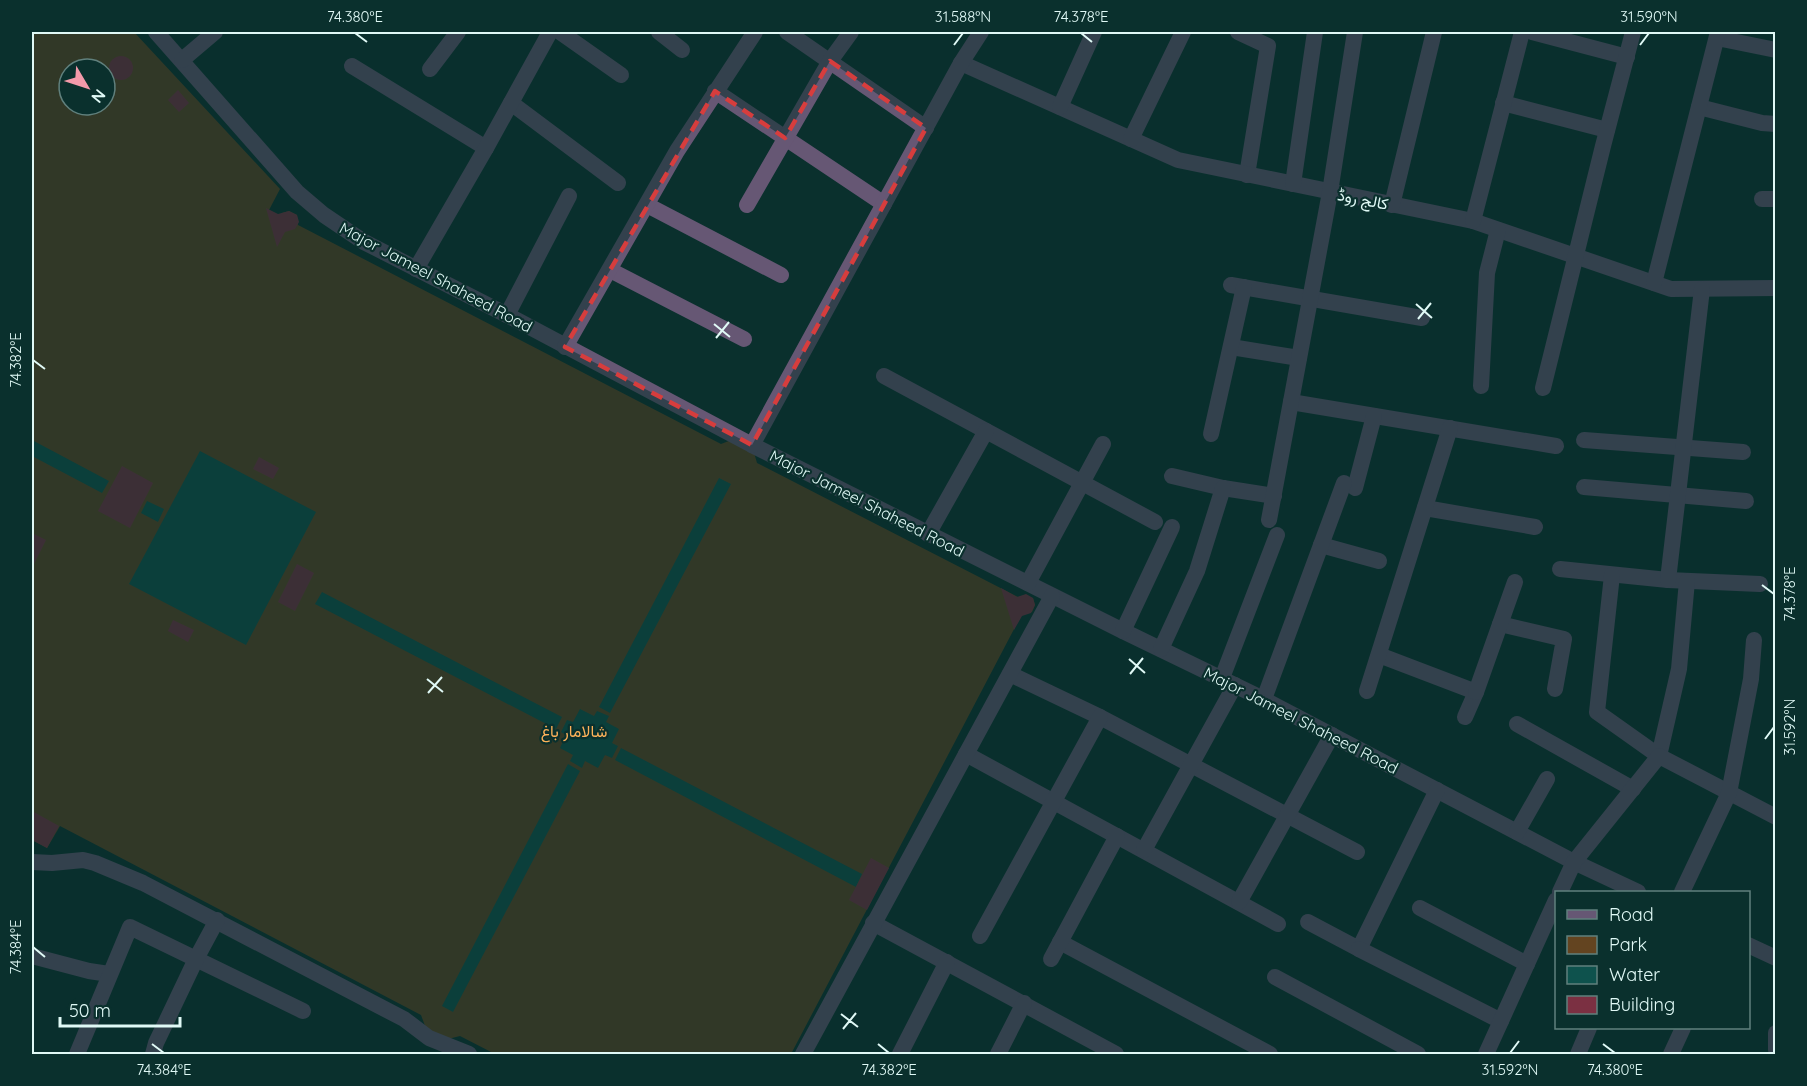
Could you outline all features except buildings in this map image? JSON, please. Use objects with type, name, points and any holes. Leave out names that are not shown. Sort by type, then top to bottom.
[{"type":"street","name":"Major Jameel Shaheed Road","points":[[156,32],[297,192],[324,215],[364,242],[752,445],[1052,596],[1264,699],[1574,862],[1636,891]]},
{"type":"street","points":[[182,60],[215,32]]},
{"type":"street","points":[[430,69],[458,32]]},
{"type":"street","points":[[416,269],[550,32]]},
{"type":"street","points":[[560,32],[621,75]]},
{"type":"street","points":[[659,32],[682,50]]},
{"type":"street","points":[[565,347],[677,151],[755,32]]},
{"type":"street","points":[[788,32],[926,128]]},
{"type":"street","points":[[747,205],[830,61],[851,32]]},
{"type":"street","points":[[752,445],[961,63],[981,32]]},
{"type":"street","points":[[1060,107],[1094,32]]},
{"type":"street","points":[[1131,139],[1184,32]]},
{"type":"street","points":[[1238,32],[1268,46],[1248,175]]},
{"type":"street","points":[[1293,184],[1315,32]]},
{"type":"street","points":[[1144,850],[1191,765],[1228,682],[1273,527],[1274,496],[1330,192],[1354,32]]},
{"type":"street","points":[[1392,205],[1434,32]]},
{"type":"street","points":[[1473,221],[1522,32]]},
{"type":"street","points":[[1532,32],[1627,57]]},
{"type":"street","points":[[1543,388],[1607,130],[1634,32]]},
{"type":"street","points":[[1654,283],[1718,35],[1776,50]]},
{"type":"street","name":"کالج روڈ","points":[[961,63],[1178,160],[1473,221],[1671,289],[1776,288]]},
{"type":"street","points":[[352,66],[486,148]]},
{"type":"street","points":[[715,91],[884,204]]},
{"type":"street","points":[[511,103],[618,183]]},
{"type":"street","points":[[1503,104],[1607,130]]},
{"type":"street","points":[[1699,107],[1762,123],[1776,124]]},
{"type":"street","points":[[507,315],[569,196]]},
{"type":"street","points":[[647,205],[781,275]]},
{"type":"street","points":[[1481,386],[1487,273],[1498,230]]},
{"type":"street","points":[[610,270],[744,339]]},
{"type":"street","points":[[1211,434],[1231,347],[1238,286],[1422,318]]},
{"type":"street","points":[[1668,580],[1702,289]]},
{"type":"street","points":[[1231,347],[1299,358]]},
{"type":"street","points":[[884,376],[1155,522]]},
{"type":"street","points":[[1291,402],[1556,446]]},
{"type":"street","points":[[1264,699],[1321,545],[1350,486],[1374,416]]},
{"type":"street","points":[[1368,691],[1450,428]]},
{"type":"street","points":[[928,534],[986,431]]},
{"type":"street","points":[[1584,440],[1743,452]]},
{"type":"street","points":[[1028,583],[1103,444]]},
{"type":"street","points":[[1172,476],[1223,488],[1274,496]]},
{"type":"street","points":[[1584,487],[1746,501]]},
{"type":"street","points":[[1161,649],[1197,571],[1223,488]]},
{"type":"street","points":[[1425,508],[1535,527]]},
{"type":"street","points":[[1123,631],[1172,527]]},
{"type":"street","points":[[1321,545],[1379,561]]},
{"type":"street","points":[[1560,569],[1668,580],[1760,584]]},
{"type":"street","points":[[1612,575],[1597,712],[1659,756],[1776,817]]},
{"type":"street","points":[[1560,891],[1574,862],[1659,756],[1679,669],[1687,581]]},
{"type":"street","points":[[1465,717],[1515,582]]},
{"type":"street","points":[[803,1054],[1052,596]]},
{"type":"street","points":[[1500,624],[1564,639],[1555,689]]},
{"type":"street","points":[[1682,891],[1729,793],[1751,679],[1754,640]]},
{"type":"street","points":[[1379,655],[1476,692]]},
{"type":"street","points":[[1010,674],[1100,717],[1357,852]]},
{"type":"street","points":[[980,936],[1100,717]]},
{"type":"street","points":[[1517,724],[1632,789]]},
{"type":"street","points":[[1239,902],[1332,735]]},
{"type":"street","points":[[966,754],[1278,924]]},
{"type":"street","points":[[1517,832],[1547,779]]},
{"type":"street","points":[[1359,949],[1437,790]]},
{"type":"street","points":[[1051,959],[1117,836]]},
{"type":"street","points":[[32,862],[83,860],[142,883],[404,1019],[429,1038],[470,1054]]},
{"type":"street","points":[[1486,1054],[1555,904]]},
{"type":"street","points":[[1420,908],[1527,964]]},
{"type":"street","points":[[153,1054],[156,1043],[196,959],[217,920]]},
{"type":"street","points":[[1308,922],[1501,1021]]},
{"type":"street","points":[[873,923],[1024,1003],[1105,1052]]},
{"type":"street","points":[[78,1054],[130,927],[303,1011]]},
{"type":"street","points":[[1060,942],[1270,1054]]},
{"type":"street","points":[[1750,945],[1776,958]]},
{"type":"street","points":[[32,956],[109,974]]},
{"type":"street","points":[[900,1054],[947,962]]},
{"type":"street","points":[[1275,977],[1418,1054]]},
{"type":"street","points":[[998,1054],[1024,1003]]},
{"type":"street","points":[[1578,1054],[1589,1029]]},
{"type":"street","points":[[1671,1054],[1683,1029]]},
{"type":"street","points":[[1776,1033],[1776,1050]]},
{"type":"highlighted area","points":[[830,61],[926,128],[752,445],[565,347],[715,91],[785,138]]},
{"type":"green space","name":"شالامار باغ","points":[[32,32],[134,32],[280,189],[269,210],[280,216],[289,211],[297,215],[298,225],[721,444],[734,439],[753,449],[757,463],[1018,597],[1033,598],[1035,605],[1032,612],[1022,614],[791,1054],[495,1054],[460,1036],[444,1040],[427,1031],[421,1015],[60,826],[47,848],[32,840]]},
{"type":"water","points":[[32,440],[109,481],[102,493],[32,456]]},
{"type":"water","points":[[200,451],[316,512],[246,645],[129,584]]},
{"type":"water","points":[[719,478],[731,484],[610,713],[599,707]]},
{"type":"water","points":[[147,501],[164,509],[158,522],[141,513]]},
{"type":"water","points":[[322,592],[562,717],[556,729],[315,604]]},
{"type":"water","points":[[580,709],[594,716],[597,711],[609,716],[606,722],[619,729],[612,743],[618,746],[612,758],[605,755],[598,768],[585,761],[582,768],[570,761],[573,755],[560,748],[566,735],[561,732],[567,720],[573,722]]},
{"type":"water","points":[[621,748],[862,874],[856,887],[615,760]]},
{"type":"water","points":[[568,764],[580,771],[453,1012],[442,1006]]}]
